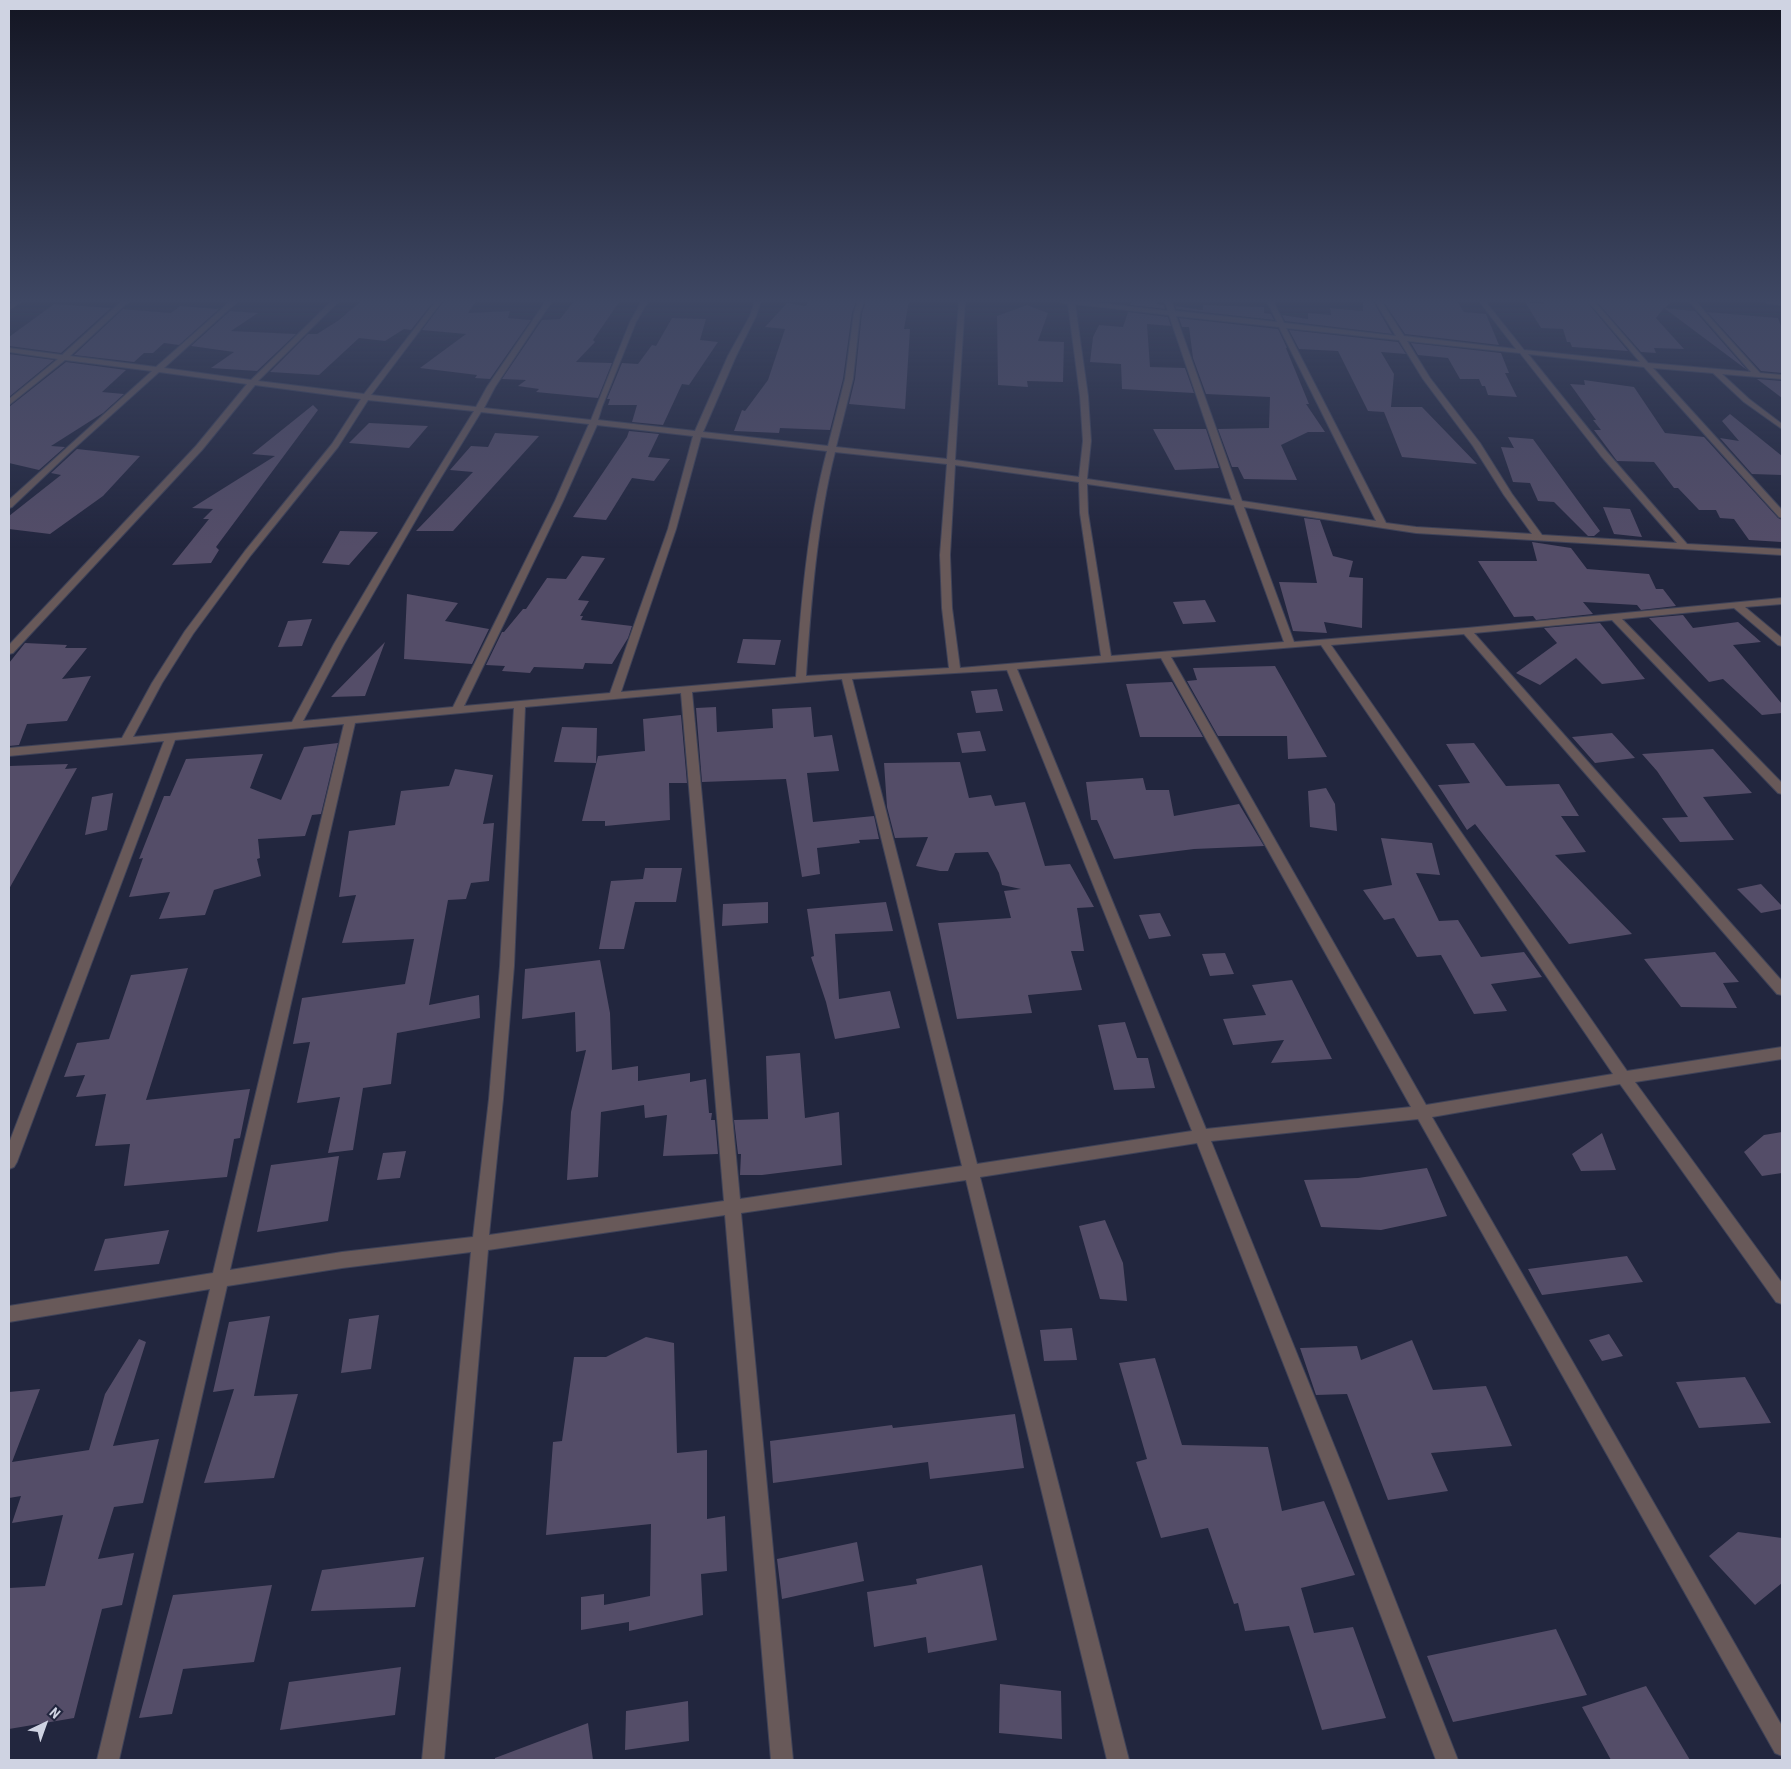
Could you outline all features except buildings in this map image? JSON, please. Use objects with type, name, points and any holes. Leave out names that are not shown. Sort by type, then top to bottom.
[{"type":"street","points":[[9,403],[32,384]]},
{"type":"street","points":[[9,505],[66,451],[143,384]]},
{"type":"street","points":[[9,651],[199,448],[252,384]]},
{"type":"street","points":[[266,384],[950,462],[1383,526],[1471,534],[1782,552]]},
{"type":"street","points":[[126,740],[157,683],[189,634],[248,553],[335,445],[376,384]]},
{"type":"street","points":[[296,725],[339,644],[495,384]]},
{"type":"street","points":[[457,710],[555,510],[594,422],[608,384]]},
{"type":"street","points":[[614,696],[672,529],[698,434],[720,384]]},
{"type":"street","points":[[801,680],[805,619],[823,481],[848,384]]},
{"type":"street","points":[[955,671],[947,608],[945,554],[956,384]]},
{"type":"street","points":[[1082,384],[1087,441],[1083,481],[1084,513],[1107,660]]},
{"type":"street","points":[[1196,384],[1290,645]]},
{"type":"street","points":[[1310,384],[1383,526]]},
{"type":"street","points":[[1430,384],[1477,445],[1508,495],[1539,537]]},
{"type":"street","points":[[1548,384],[1640,497],[1685,547]]},
{"type":"street","points":[[1663,384],[1782,515]]},
{"type":"street","points":[[1726,384],[1782,427]]},
{"type":"street","points":[[9,752],[686,689],[846,676],[955,671],[1165,656],[1323,641],[1468,631],[1782,601]]},
{"type":"street","points":[[1736,605],[1782,644]]},
{"type":"street","points":[[1613,616],[1782,790]]},
{"type":"street","points":[[1468,631],[1782,990]]},
{"type":"street","points":[[1323,641],[1623,1078],[1782,1296]]},
{"type":"street","points":[[1165,656],[1204,728],[1782,1746]]},
{"type":"street","points":[[1011,667],[1148,999],[1447,1760]]},
{"type":"street","points":[[846,676],[915,940],[1038,1446],[1118,1760]]},
{"type":"street","points":[[686,689],[782,1760]]},
{"type":"street","points":[[433,1760],[507,966],[520,705]]},
{"type":"street","points":[[108,1760],[351,719]]},
{"type":"street","points":[[9,1162],[171,736]]},
{"type":"street","points":[[9,1314],[342,1260],[480,1244],[732,1208],[1201,1136],[1422,1112],[1741,1058],[1782,1053]]}]
